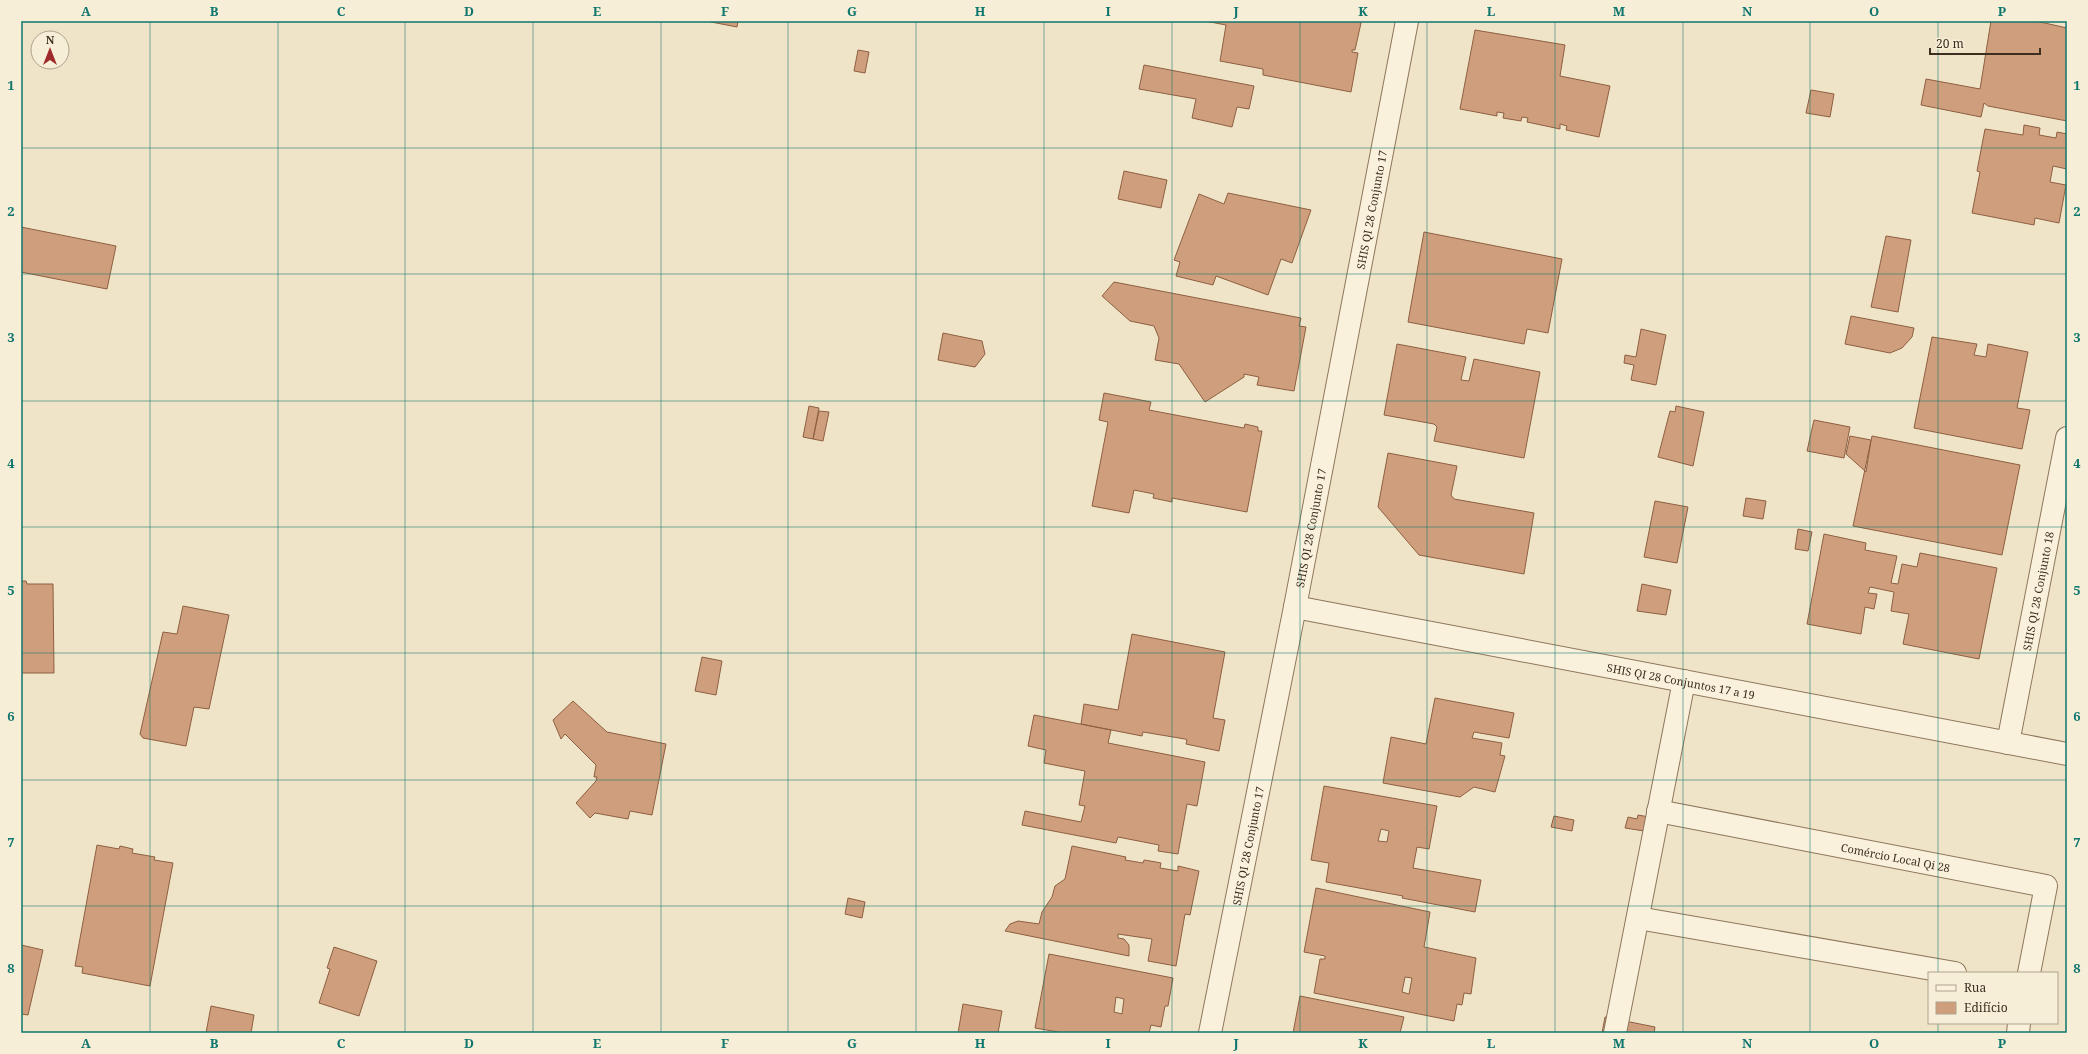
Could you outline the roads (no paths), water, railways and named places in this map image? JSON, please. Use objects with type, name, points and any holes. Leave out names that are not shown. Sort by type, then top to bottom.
[{"type":"street","name":"SHIS QI 28 Conjunto 17","points":[[1210,1033],[1295,607],[1407,21]]},
{"type":"street","name":"SHIS QI 28 Conjunto 18","points":[[2008,742],[2067,438]]},
{"type":"street","name":"SHIS QI 28 Conjuntos 17 a 19","points":[[1295,607],[2067,754]]},
{"type":"street","points":[[1615,1033],[1684,680]]},
{"type":"street","name":"Comércio Local Qi 28","points":[[1658,811],[2046,886],[2029,972]]},
{"type":"street","points":[[1638,918],[1949,972]]}]
